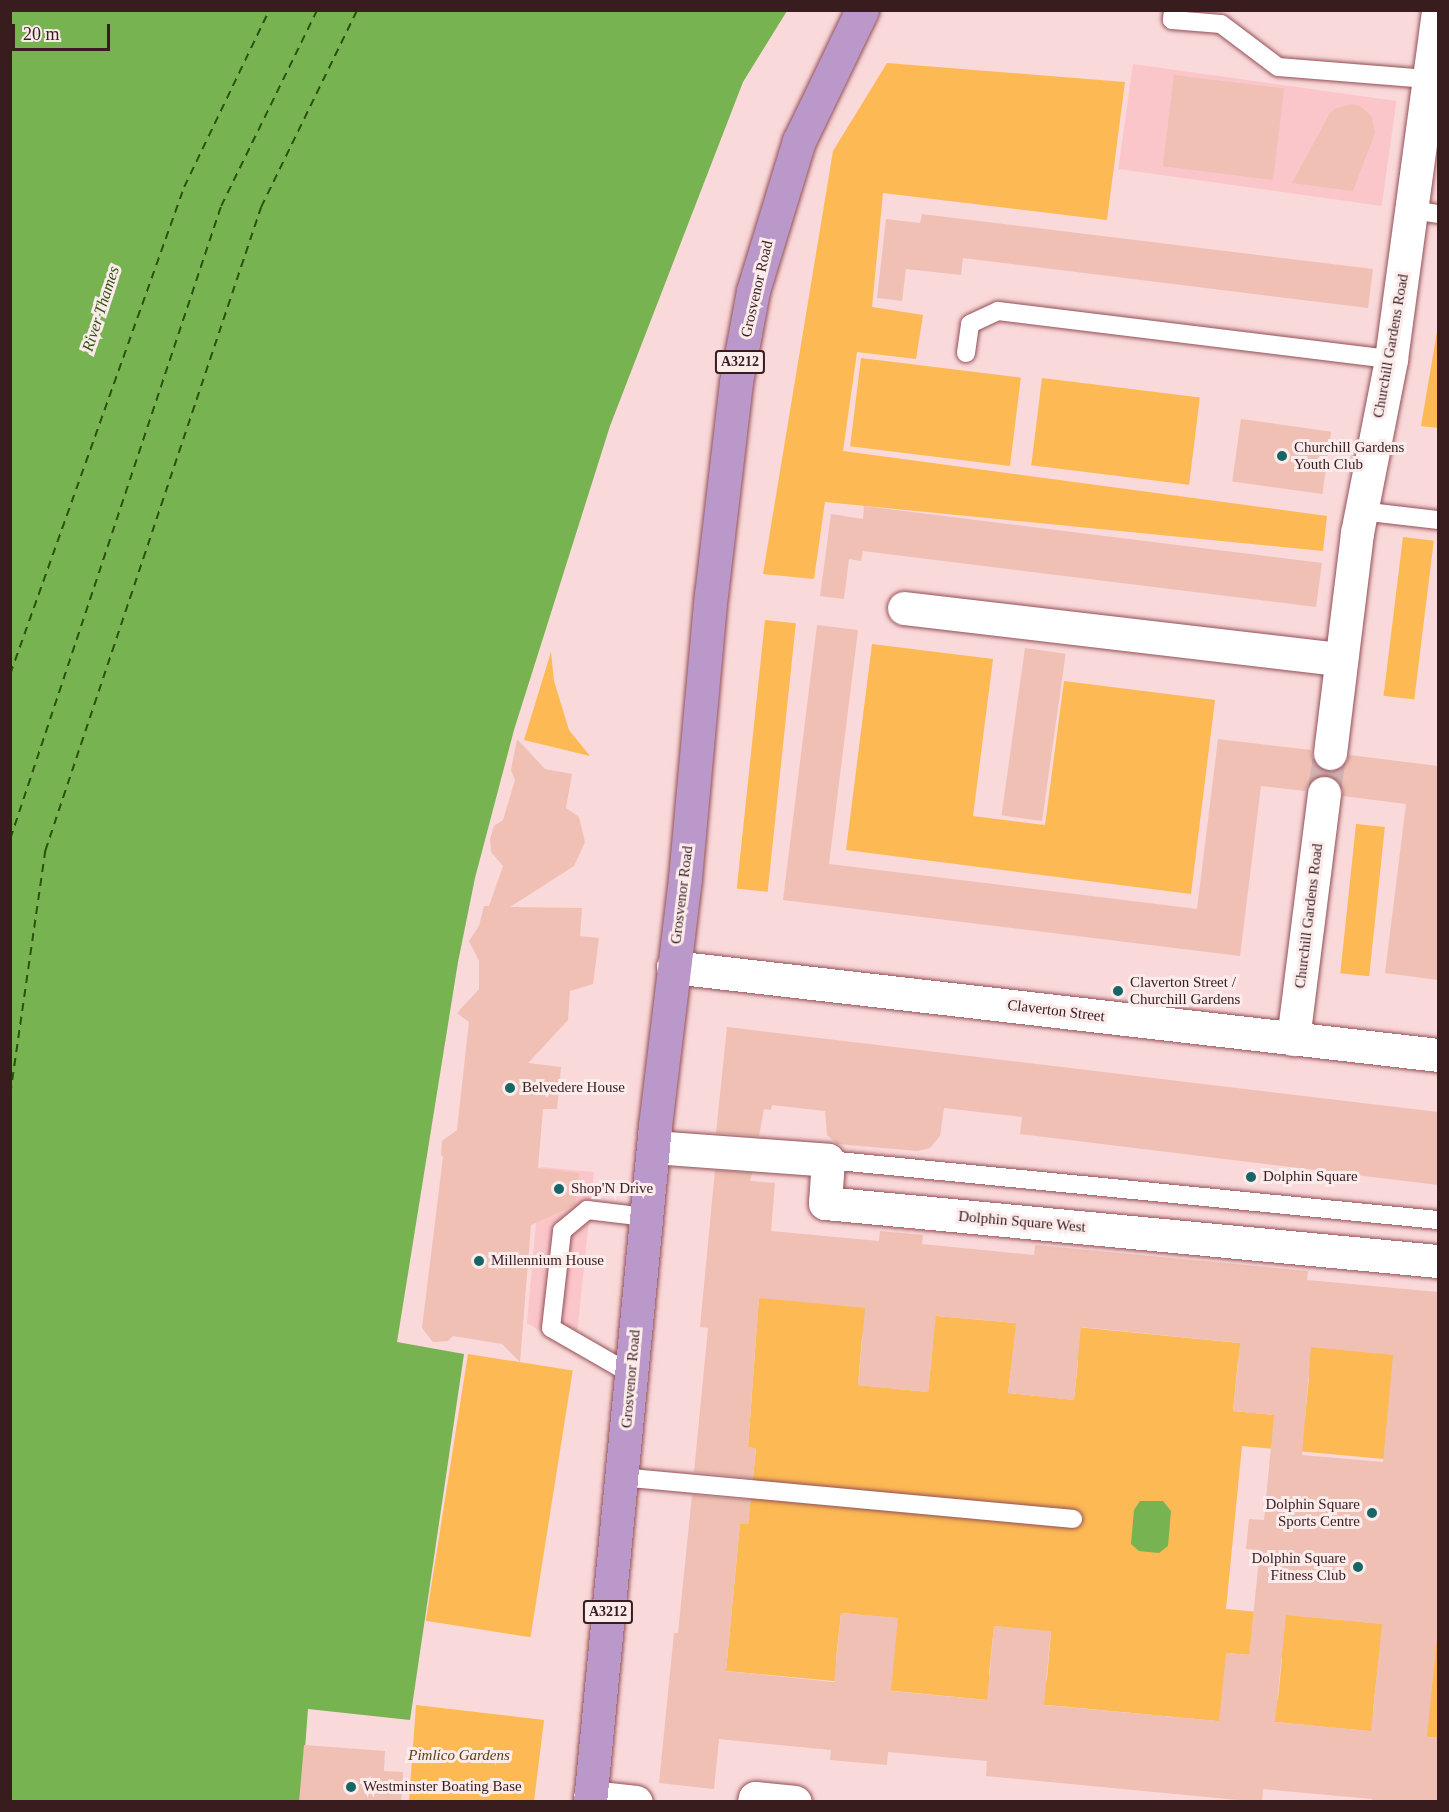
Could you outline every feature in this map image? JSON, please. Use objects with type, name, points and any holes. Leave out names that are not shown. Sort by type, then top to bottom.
[{"type":"highway","name":"Grosvenor Road","points":[[590,1799],[653,1147],[685,878],[711,595],[736,382],[751,303],[799,141],[862,10]]},
{"type":"street","name":"Churchill Gardens Road","points":[[1330,753],[1361,511],[1391,359],[1426,212],[1428,79],[1438,10]]},
{"type":"street","points":[[904,608],[1341,659]]},
{"type":"street","name":"Churchill Gardens Road","points":[[1293,1039],[1324,793]]},
{"type":"street","name":"Claverton Street","points":[[673,967],[1438,1055]]},
{"type":"street","points":[[653,1147],[828,1160]]},
{"type":"street","name":"Dolphin Square West","points":[[828,1160],[825,1203],[1438,1261]]},
{"type":"street","points":[[754,1802],[755,1798],[795,1802]]},
{"type":"street","points":[[590,1799],[636,1802]]},
{"type":"lane","points":[[1173,10],[1172,20],[1221,24],[1278,67],[1428,79]]},
{"type":"lane","points":[[966,354],[970,324],[998,311],[1391,359]]},
{"type":"lane","points":[[1361,511],[1438,520]]},
{"type":"lane","points":[[828,1160],[1197,1205],[1438,1220]]},
{"type":"lane","points":[[631,1374],[551,1328],[562,1232],[587,1210],[646,1217]]},
{"type":"lane","points":[[621,1477],[1073,1519]]},
{"type":"shaded area","points":[[1133,64],[1396,101],[1382,206],[1118,169]]},
{"type":"shaded area","points":[[541,1167],[594,1172],[575,1353],[527,1323]]},
{"type":"green space","points":[[887,63],[1125,82],[1107,220],[883,193],[872,307],[923,315],[916,359],[857,352],[843,451],[1327,516],[1323,551],[825,502],[814,579],[763,574],[833,151]]},
{"type":"green space","points":[[1438,326],[1438,428],[1421,426]]},
{"type":"green space","points":[[861,358],[1021,378],[1010,466],[850,446]]},
{"type":"green space","points":[[1042,378],[1200,397],[1189,485],[1031,465]]},
{"type":"green space","points":[[1403,537],[1434,541],[1414,700],[1384,696]]},
{"type":"green space","points":[[765,620],[796,623],[768,892],[737,889]]},
{"type":"green space","points":[[872,644],[993,659],[973,816],[1045,825],[1064,681],[1215,700],[1191,894],[846,850]]},
{"type":"green space","points":[[551,652],[554,681],[569,730],[590,756],[524,740]]},
{"type":"green space","points":[[1356,824],[1385,827],[1369,976],[1340,973]]},
{"type":"green space","points":[[759,1297],[874,1308],[862,1337],[858,1385],[928,1392],[933,1343],[925,1315],[1027,1324],[1013,1352],[1008,1393],[1074,1400],[1078,1361],[1066,1326],[1250,1344],[1238,1360],[1233,1411],[1305,1418],[1309,1378],[1304,1346],[1409,1356],[1387,1427],[1438,1432],[1438,1464],[1242,1446],[1226,1609],[1438,1629],[1438,1738],[1420,1736],[1433,1671],[1378,1666],[1373,1710],[1379,1732],[1265,1721],[1278,1699],[1282,1658],[1227,1653],[1228,1722],[1037,1704],[1047,1679],[1051,1632],[994,1626],[989,1674],[998,1701],[884,1690],[897,1618],[841,1613],[836,1659],[844,1682],[726,1671],[740,1524],[748,1524],[756,1449],[748,1447]]},
{"type":"green space","points":[[468,1354],[573,1371],[530,1637],[426,1621]]},
{"type":"green space","name":"Pimlico Gardens","points":[[416,1705],[544,1720],[534,1801],[409,1801]]},
{"type":"water","name":"River Thames","points":[[11,11],[787,11],[743,82],[610,426],[514,730],[475,878],[458,962],[397,1342],[464,1354],[410,1720],[308,1709],[301,1801],[11,1802]]},
{"type":"water","points":[[1140,1501],[1163,1501],[1171,1511],[1168,1546],[1159,1553],[1139,1551],[1131,1544],[1134,1510]]},
{"type":"building","points":[[1174,75],[1284,89],[1273,180],[1163,166]]},
{"type":"building","points":[[1352,104],[1360,106],[1372,117],[1375,133],[1353,191],[1292,183],[1330,113],[1336,108]]},
{"type":"building","points":[[922,214],[1373,269],[1368,308],[963,258],[961,275],[906,269],[902,301],[877,298],[886,219],[920,223]]},
{"type":"building","name":"Churchill Gardens Youth Club","points":[[1241,419],[1331,432],[1322,494],[1232,481]]},
{"type":"building","points":[[864,506],[1322,563],[1316,607],[863,551],[861,561],[849,559],[844,599],[820,596],[831,514],[863,519]]},
{"type":"building","points":[[817,625],[858,630],[829,864],[1197,909],[1218,739],[1311,750],[1313,761],[1319,768],[1327,771],[1338,770],[1345,764],[1349,755],[1438,766],[1438,980],[1385,973],[1406,804],[1343,796],[1341,785],[1336,778],[1327,775],[1316,776],[1309,782],[1305,791],[1261,786],[1240,956],[783,900]]},
{"type":"building","points":[[1025,648],[1066,654],[1042,821],[1001,815]]},
{"type":"building","points":[[517,739],[545,769],[572,774],[566,808],[579,817],[585,842],[574,866],[510,907],[582,908],[580,936],[599,938],[593,984],[570,991],[568,1020],[528,1063],[561,1067],[557,1109],[543,1109],[538,1168],[579,1173],[575,1205],[531,1225],[520,1362],[502,1344],[453,1336],[448,1341],[433,1342],[422,1328],[443,1157],[441,1155],[442,1141],[457,1130],[469,1022],[457,1013],[479,989],[479,961],[469,941],[479,926],[484,906],[489,906],[503,866],[491,852],[490,839],[494,826],[503,820],[515,780],[511,770]]},
{"type":"building","points":[[727,1027],[1438,1112],[1438,1185],[1020,1134],[1022,1117],[944,1108],[940,1136],[930,1148],[918,1151],[837,1144],[827,1135],[825,1111],[772,1105],[771,1110],[764,1109],[759,1136],[716,1133]]},
{"type":"building","points":[[715,1170],[752,1173],[750,1181],[775,1183],[771,1231],[879,1241],[880,1231],[923,1235],[922,1244],[1034,1255],[1035,1245],[1308,1271],[1307,1280],[1438,1292],[1438,1629],[1427,1737],[1438,1738],[1438,1802],[1372,1802],[1372,1799],[1263,1789],[1262,1802],[1259,1802],[986,1776],[987,1761],[888,1752],[887,1765],[830,1760],[831,1750],[719,1739],[714,1789],[659,1783],[674,1633],[678,1633],[692,1495],[751,1500],[748,1524],[740,1524],[726,1671],[834,1682],[841,1613],[898,1618],[891,1691],[987,1700],[994,1626],[1051,1631],[1044,1705],[1219,1721],[1226,1653],[1249,1655],[1260,1550],[1246,1549],[1249,1519],[1264,1520],[1274,1415],[1233,1411],[1240,1343],[1081,1327],[1074,1400],[1008,1393],[1016,1323],[936,1316],[928,1392],[858,1385],[865,1308],[759,1298],[748,1447],[756,1448],[753,1478],[694,1472],[708,1328],[700,1327]],"holes":[[[1311,1347],[1393,1355],[1383,1462],[1302,1455]],[[1286,1615],[1382,1624],[1371,1731],[1275,1722]]]},
{"type":"building","name":"Westminster Boating Base","points":[[304,1745],[385,1751],[384,1771],[403,1772],[401,1802],[299,1802]]},
{"type":"ferry route","points":[[10,674],[184,187],[269,10]]},
{"type":"ferry route","points":[[10,839],[221,206],[317,10]]},
{"type":"ferry route","points":[[10,1094],[45,851],[261,207],[357,10]]},
{"type":"tunnel","points":[[1324,793],[1330,753]]},
{"type":"place","name":"Churchill Gardens Youth Club","points":[[1282,456]]},
{"type":"place","name":"Claverton Street / Churchill Gardens","points":[[1118,991]]},
{"type":"place","name":"Belvedere House","points":[[510,1088]]},
{"type":"place","name":"Dolphin Square","points":[[1251,1177]]},
{"type":"place","name":"Shop'N Drive","points":[[559,1189]]},
{"type":"place","name":"Millennium House","points":[[479,1261]]},
{"type":"place","name":"Dolphin Square Sports Centre","points":[[1372,1513]]},
{"type":"place","name":"Dolphin Square Fitness Club","points":[[1358,1567]]},
{"type":"place","name":"Westminster Boating Base","points":[[351,1787]]}]
